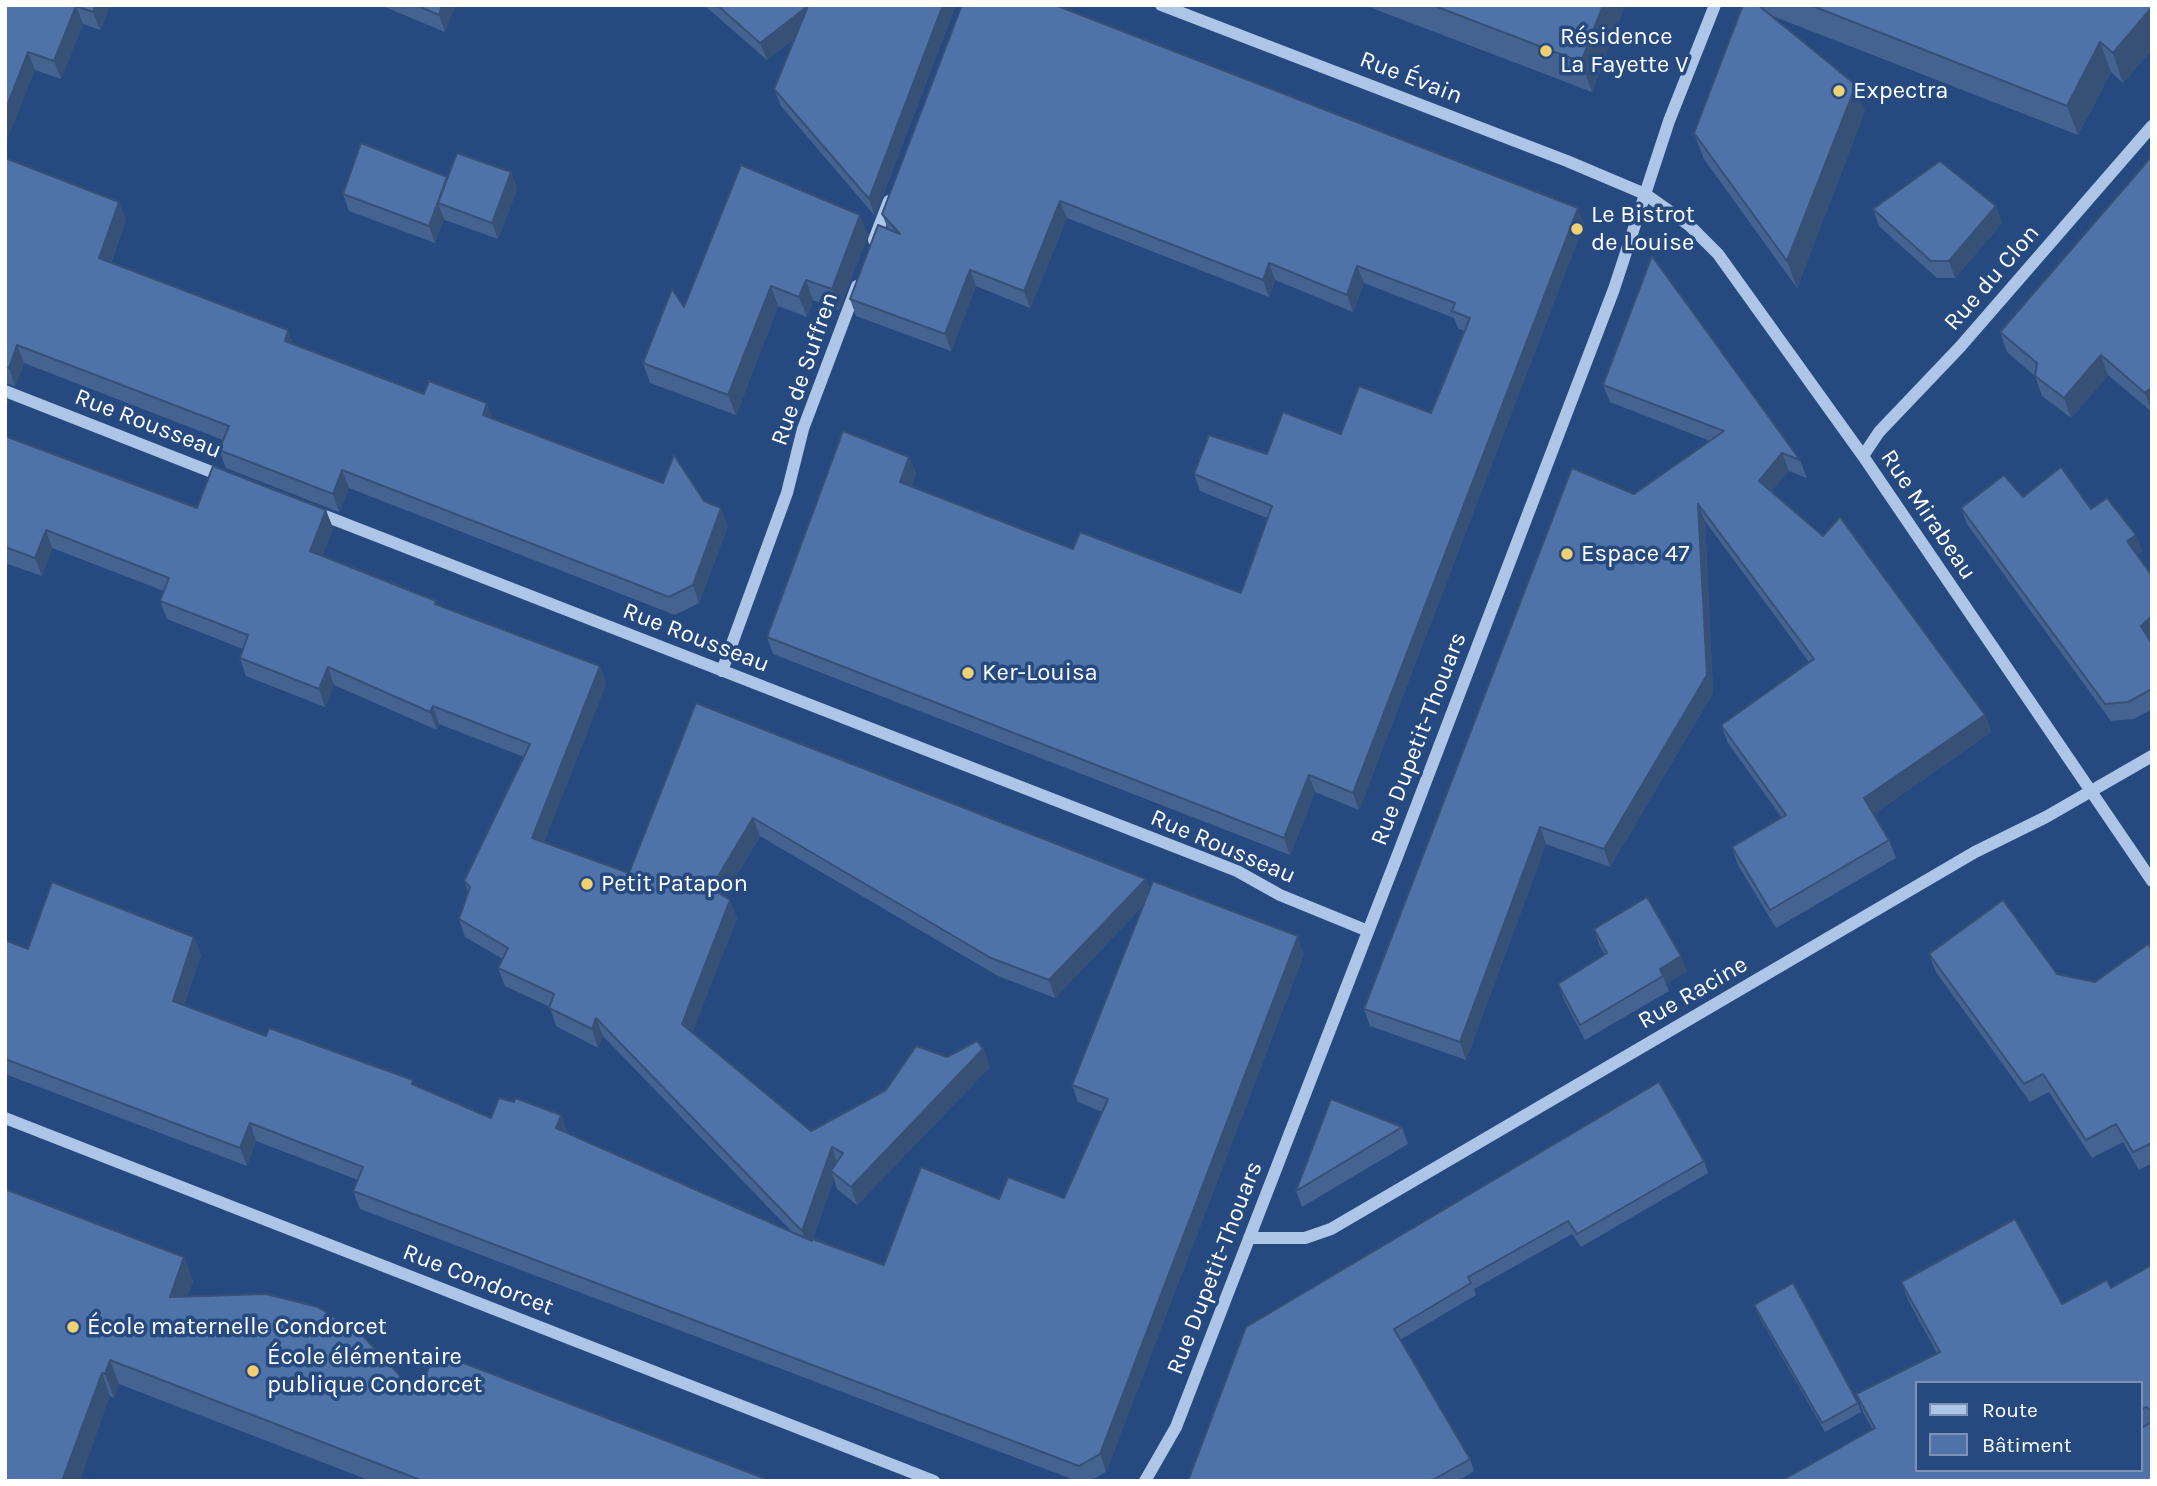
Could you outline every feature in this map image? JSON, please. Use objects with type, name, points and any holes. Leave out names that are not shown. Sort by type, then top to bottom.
[{"type":"street","name":"Rue Évain","points":[[1161,5],[1541,150],[1645,194]]},
{"type":"street","name":"Rue Dupetit-Thouars","points":[[1145,1481],[1176,1427],[1368,931],[1614,289],[1669,121],[1715,5]]},
{"type":"street","name":"Rue du Clon","points":[[1863,456],[1879,432],[1960,347],[2152,127]]},
{"type":"street","points":[[870,250],[894,186]]},
{"type":"street","name":"Rue Mirabeau","points":[[1645,194],[1668,208],[1717,254],[1863,456],[2152,881]]},
{"type":"street","name":"Rue de Suffren","points":[[722,671],[787,493],[803,429],[860,276]]},
{"type":"street","name":"Rue Rousseau","points":[[5,391],[240,483]]},
{"type":"street","name":"Rue Rousseau","points":[[305,508],[1237,871],[1280,895],[1368,931]]},
{"type":"street","name":"Rue Racine","points":[[1249,1238],[1305,1238],[1331,1229],[1975,852],[2152,756]]},
{"type":"street","name":"Rue Condorcet","points":[[5,1118],[934,1481]]},
{"type":"building","points":[[5,5],[96,5],[93,12],[76,6],[54,61],[28,52],[5,111]]},
{"type":"building","points":[[416,5],[442,5],[439,15]]},
{"type":"building","points":[[717,5],[943,5],[869,199],[774,89],[808,6],[760,43]]},
{"type":"building","points":[[962,5],[1055,5],[1578,208],[1353,793],[1309,775],[1284,838],[767,637],[843,431],[909,457],[900,482],[1073,549],[1080,532],[1241,593],[1272,506],[1194,474],[1209,435],[1267,454],[1283,412],[1341,434],[1359,386],[1431,413],[1470,318],[1452,311],[1455,303],[1357,266],[1347,295],[1269,263],[1263,280],[1060,201],[1024,291],[970,270],[945,334],[850,299],[878,225],[900,234],[882,214]]},
{"type":"building","points":[[1432,5],[1603,5],[1581,62]]},
{"type":"building","points":[[1743,5],[1758,5],[1856,85],[1787,261],[1694,133]]},
{"type":"building","points":[[1810,5],[2152,7],[2113,53],[2100,42],[2067,106]]},
{"type":"building","points":[[361,143],[447,177],[429,226],[343,194]]},
{"type":"building","points":[[457,153],[511,172],[492,223],[438,203]]},
{"type":"building","points":[[2152,156],[2152,387],[2145,393],[2101,355],[2064,398],[2035,376],[2037,363],[2000,332]]},
{"type":"building","points":[[5,158],[119,202],[99,258],[288,330],[285,341],[424,394],[429,381],[487,403],[483,415],[663,483],[674,455],[704,501],[721,508],[693,585],[669,597],[342,470],[333,494],[219,450],[229,426],[17,345],[9,368],[5,367]]},
{"type":"building","points":[[1940,161],[1996,206],[1949,261],[1931,261],[1873,209]]},
{"type":"building","points":[[741,165],[860,215],[832,289],[806,280],[799,297],[771,286],[728,395],[643,363],[672,289],[684,307]]},
{"type":"building","points":[[1652,256],[1800,460],[1782,453],[1759,481],[1823,536],[1840,517],[1985,715],[1864,798],[1889,840],[1770,910],[1732,847],[1786,815],[1721,725],[1814,659],[1698,504],[1707,675],[1604,849],[1540,827],[1460,1042],[1364,1009],[1572,468],[1634,494],[1724,431],[1603,385]]},
{"type":"building","points":[[5,436],[197,508],[213,466],[326,510],[310,551],[436,601],[435,604],[600,666],[532,838],[629,873],[696,703],[1146,879],[1049,980],[991,958],[753,818],[711,888],[730,900],[682,1024],[811,1131],[886,1090],[916,1046],[947,1057],[977,1041],[983,1049],[851,1187],[831,1171],[843,1153],[832,1147],[802,1231],[596,1018],[592,1029],[549,1008],[554,994],[498,968],[508,948],[459,919],[470,887],[464,881],[530,744],[433,706],[430,712],[328,667],[319,689],[240,658],[248,635],[160,601],[169,578],[46,530],[35,558],[5,547]]},
{"type":"building","points":[[2061,467],[2091,509],[2107,498],[2136,535],[2127,541],[2152,576],[2152,616],[2141,626],[2152,644],[2152,689],[2128,702],[2105,704],[1961,508],[2004,475],[2023,497]]},
{"type":"building","points":[[1153,881],[1298,936],[1100,1454],[1079,1466],[353,1191],[363,1167],[250,1123],[240,1148],[5,1059],[5,940],[28,949],[52,882],[194,937],[173,1001],[266,1036],[269,1028],[413,1080],[412,1084],[491,1118],[499,1098],[514,1102],[515,1098],[561,1115],[556,1128],[812,1241],[807,1237],[884,1265],[921,1167],[999,1199],[1008,1177],[1064,1198],[1108,1099],[1072,1085]]},
{"type":"building","points":[[1647,897],[1681,956],[1660,969],[1663,976],[1580,1025],[1558,984],[1607,953],[1594,929]]},
{"type":"building","points":[[2003,900],[2057,974],[2095,982],[2148,944],[2152,950],[2152,1143],[2133,1152],[2116,1124],[2086,1140],[2043,1074],[2024,1084],[1929,954]]},
{"type":"building","points":[[1659,1082],[1704,1161],[1577,1234],[1568,1221],[1468,1277],[1471,1283],[1394,1329],[1470,1459],[1431,1481],[1188,1481],[1246,1327]]},
{"type":"building","points":[[1331,1099],[1402,1127],[1296,1191]]},
{"type":"building","points":[[5,1189],[184,1257],[170,1297],[266,1294],[318,1307],[362,1335],[418,1395],[435,1352],[771,1481],[423,1481],[110,1360],[105,1374],[102,1373],[62,1481],[5,1481]]},
{"type":"building","points":[[2015,1219],[2062,1304],[2107,1280],[2111,1288],[2152,1265],[2152,1411],[2146,1407],[2143,1409],[2143,1381],[1916,1381],[1916,1472],[2143,1472],[2143,1427],[2152,1422],[2152,1481],[1781,1481],[1875,1428],[1856,1394],[1940,1352],[1901,1282]]},
{"type":"building","points":[[1793,1283],[1858,1403],[1822,1423],[1754,1305]]},
{"type":"place","name":"Résidence La Fayette V","points":[[1546,51]]},
{"type":"place","name":"Expectra","points":[[1839,91]]},
{"type":"place","name":"Le Bistrot de Louise","points":[[1577,229]]},
{"type":"place","name":"Espace 47","points":[[1567,554]]},
{"type":"place","name":"Ker-Louisa","points":[[968,673]]},
{"type":"place","name":"Petit Patapon","points":[[587,884]]},
{"type":"place","name":"École maternelle Condorcet","points":[[73,1327]]},
{"type":"place","name":"École élémentaire publique Condorcet","points":[[253,1371]]}]
